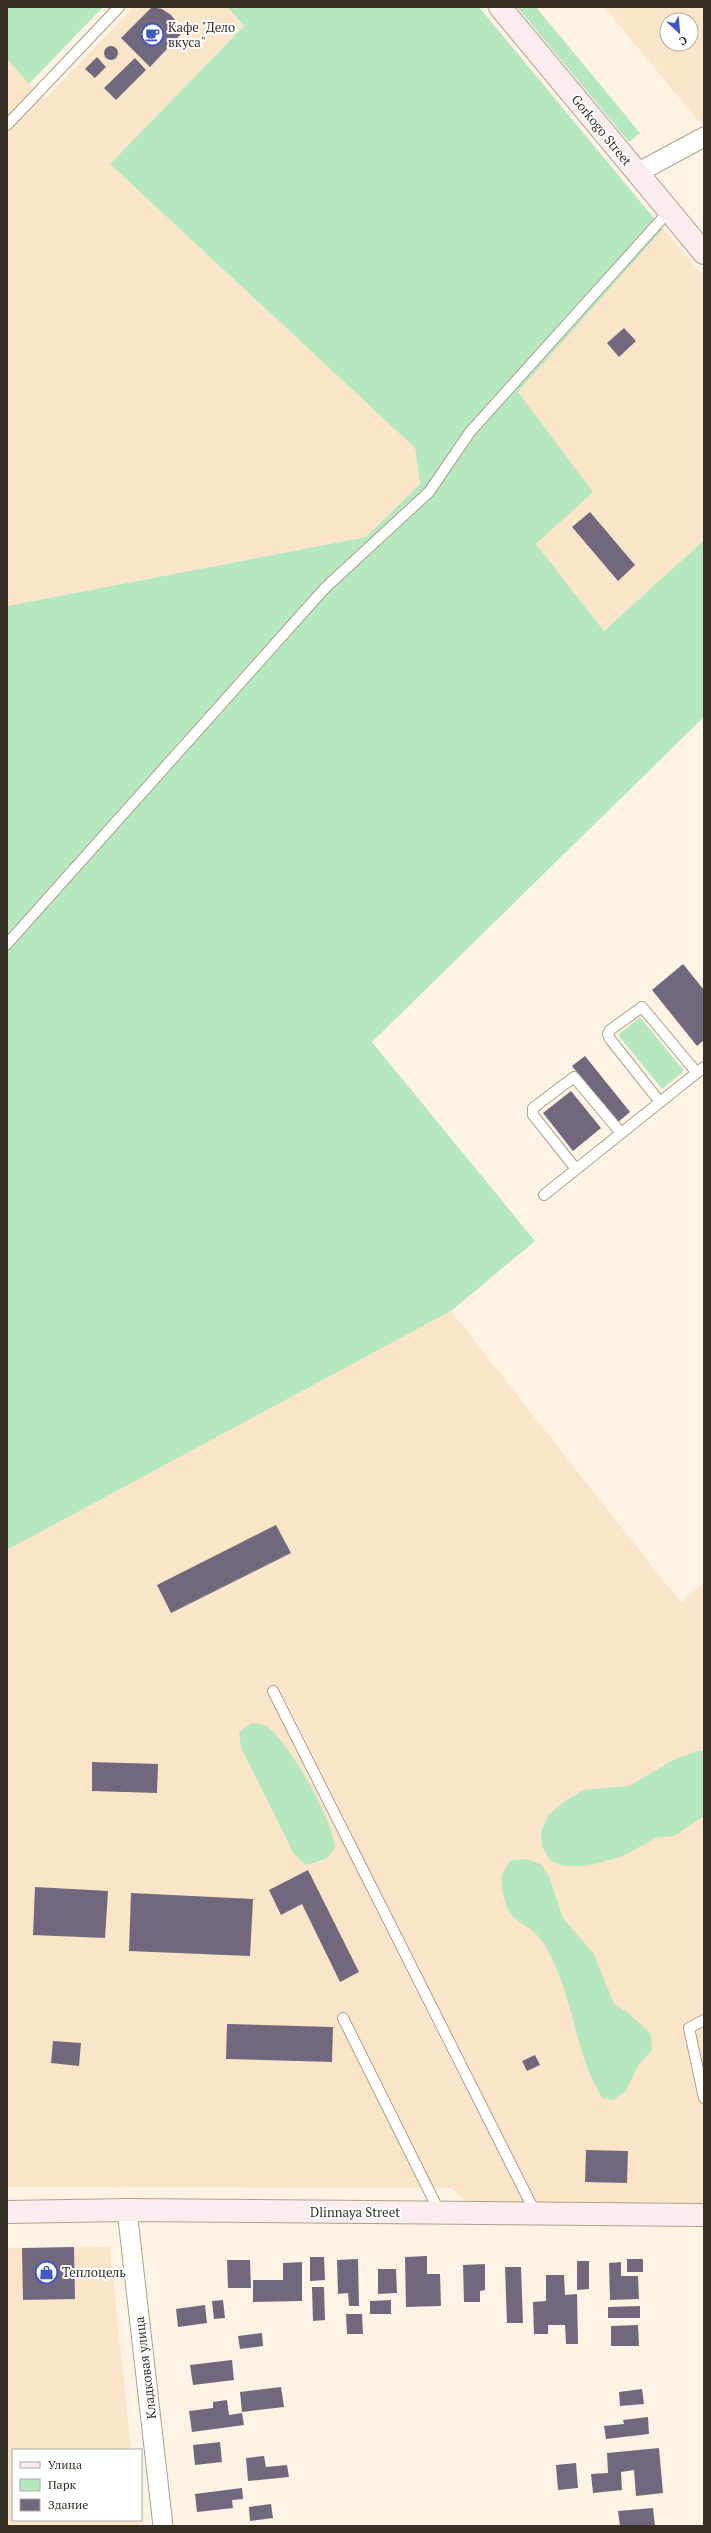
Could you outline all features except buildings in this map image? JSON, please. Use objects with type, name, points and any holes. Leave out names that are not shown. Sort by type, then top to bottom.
[{"type":"street","name":"Gorkogo Street","points":[[500,7],[704,253]]},
{"type":"street","points":[[637,173],[704,137]]},
{"type":"street","name":"Dlinnaya Street","points":[[7,2212],[127,2210],[704,2215]]},
{"type":"street","name":"Кладковая улица","points":[[127,2210],[163,2526]]},
{"type":"lane","points":[[7,125],[119,7]]},
{"type":"lane","points":[[7,944],[325,588],[429,492],[470,432],[669,211]]},
{"type":"lane","points":[[544,1196],[700,1070],[642,1007],[636,1009],[610,1030],[608,1034],[660,1102]]},
{"type":"lane","points":[[576,1169],[533,1115],[533,1108],[574,1077],[621,1133]]},
{"type":"lane","points":[[273,1691],[536,2214]]},
{"type":"lane","points":[[343,2018],[440,2213]]},
{"type":"lane","points":[[704,2020],[688,2028],[704,2098]]},
{"type":"shaded area","points":[[134,7],[227,7],[244,26],[110,164],[415,448],[420,485],[366,537],[7,606],[7,59],[44,100]]},
{"type":"shaded area","points":[[604,7],[704,7],[704,124],[702,125]]},
{"type":"shaded area","points":[[663,229],[704,276],[704,540],[604,631],[536,544],[518,392]]},
{"type":"shaded area","points":[[451,1311],[681,1603],[704,1582],[704,2204],[468,2203],[452,2188],[7,2187],[7,1550]]},
{"type":"shaded area","points":[[110,2247],[131,2449],[12,2449],[12,2521],[138,2521],[139,2526],[7,2526],[7,2248]]},
{"type":"green space","points":[[7,7],[103,7],[29,84],[7,59]]},
{"type":"green space","points":[[227,7],[479,7],[663,229],[518,392],[593,492],[536,544],[604,631],[704,540],[704,717],[372,1042],[535,1241],[451,1311],[7,1550],[7,606],[366,537],[420,484],[415,448],[110,164],[244,26]]},
{"type":"green space","points":[[517,7],[536,7],[640,133],[629,142]]},
{"type":"green space","points":[[640,1017],[684,1071],[662,1089],[618,1035]]},
{"type":"green space","points":[[251,1723],[264,1725],[275,1734],[297,1763],[319,1801],[333,1836],[335,1848],[326,1859],[306,1865],[294,1854],[241,1747],[239,1732]]},
{"type":"green space","points":[[697,1751],[704,1751],[704,1816],[674,1836],[656,1838],[621,1857],[586,1866],[564,1866],[551,1861],[542,1847],[541,1832],[548,1815],[565,1801],[583,1790],[629,1786],[675,1759]]},
{"type":"green space","points":[[527,1859],[541,1864],[549,1876],[563,1918],[594,1954],[614,2004],[627,2012],[651,2034],[652,2050],[639,2064],[626,2091],[613,2100],[602,2098],[594,2082],[581,2049],[561,1980],[545,1946],[534,1932],[519,1922],[511,1914],[505,1901],[502,1889],[502,1879],[505,1869],[512,1860]]},
{"type":"place","name":"Кафе \"Дело вкуса\"","points":[[153,34]]},
{"type":"place","name":"Теплоцель","points":[[46,2272]]}]
